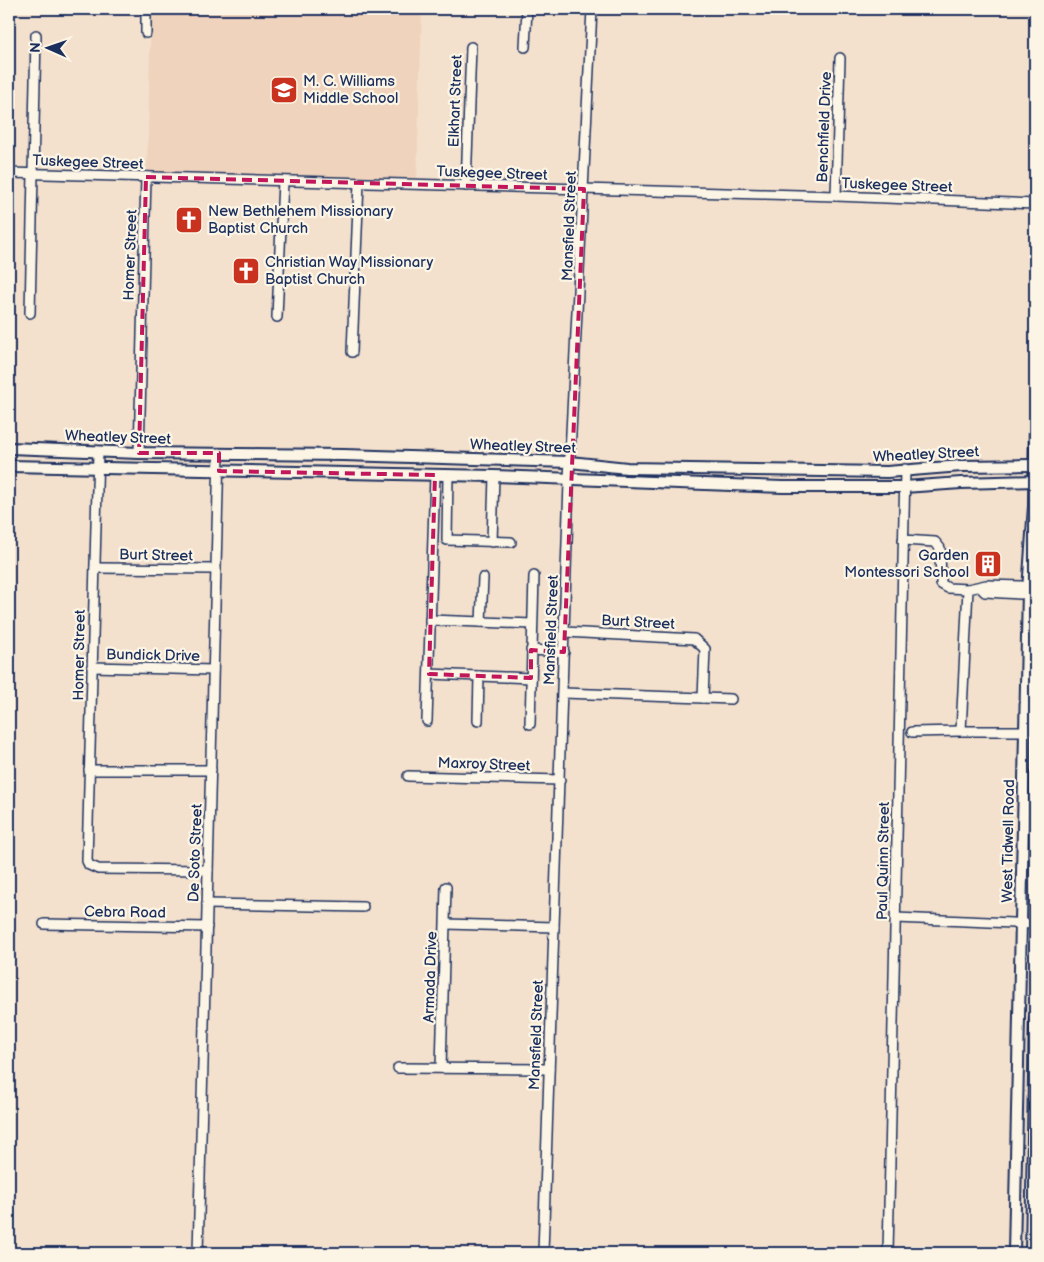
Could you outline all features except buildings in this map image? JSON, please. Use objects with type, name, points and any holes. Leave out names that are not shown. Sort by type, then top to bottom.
[{"type":"main road","name":"West Tidwell Road","points":[[1014,1253],[1024,816],[1021,732],[1035,482],[1035,430]]},
{"type":"main road","name":"Wheatley Street","points":[[9,448],[139,453],[335,455],[570,462],[627,468],[792,471],[887,472],[905,469],[1035,465]]},
{"type":"main road","points":[[335,455],[335,474]]},
{"type":"main road","points":[[448,475],[449,459]]},
{"type":"main road","name":"Wheatley Street","points":[[9,466],[494,476],[792,487],[904,487],[961,483],[1035,482]]},
{"type":"main road","points":[[681,468],[681,484]]},
{"type":"main road","points":[[792,471],[792,487]]},
{"type":"main road","points":[[1024,816],[1035,816]]},
{"type":"main road","points":[[1031,1253],[1035,1019]]},
{"type":"main road","points":[[1019,1026],[1035,1030]]},
{"type":"main road","points":[[1014,1232],[1031,1235]]},
{"type":"street","points":[[146,9],[146,33]]},
{"type":"street","points":[[525,47],[527,9]]},
{"type":"street","name":"Mansfield Street","points":[[543,1253],[569,479],[592,9]]},
{"type":"street","points":[[30,313],[36,35]]},
{"type":"street","name":"Elkhart Street","points":[[466,186],[470,47]]},
{"type":"street","name":"Benchfield Drive","points":[[836,196],[840,58]]},
{"type":"street","name":"Tuskegee Street","points":[[9,173],[836,196],[1035,204]]},
{"type":"street","name":"Homer Street","points":[[139,453],[146,177]]},
{"type":"street","points":[[277,317],[283,181]]},
{"type":"street","points":[[352,352],[359,183]]},
{"type":"street","name":"Homer Street","points":[[98,451],[87,859],[89,865],[98,868],[208,870]]},
{"type":"street","name":"De Soto Street","points":[[198,1253],[219,453]]},
{"type":"street","name":"Paul Quinn Street","points":[[888,1253],[905,469]]},
{"type":"street","points":[[427,721],[435,475]]},
{"type":"street","points":[[448,475],[446,540],[511,542]]},
{"type":"street","points":[[492,542],[494,476]]},
{"type":"street","points":[[903,540],[935,542],[940,548],[940,584],[948,588],[968,590],[981,588],[986,585],[1022,586],[1029,590]]},
{"type":"street","name":"Burt Street","points":[[95,568],[216,569]]},
{"type":"street","points":[[530,724],[534,576]]},
{"type":"street","points":[[481,622],[483,578]]},
{"type":"street","points":[[962,730],[968,590]]},
{"type":"street","points":[[430,620],[532,624]]},
{"type":"street","name":"Burt Street","points":[[565,632],[694,639],[705,649],[703,698]]},
{"type":"street","points":[[532,650],[564,652]]},
{"type":"street","name":"Bundick Drive","points":[[92,668],[213,670]]},
{"type":"street","points":[[429,674],[531,678]]},
{"type":"street","points":[[478,721],[479,676]]},
{"type":"street","points":[[563,693],[731,699]]},
{"type":"street","points":[[912,732],[962,730],[1021,732]]},
{"type":"street","points":[[89,770],[211,770]]},
{"type":"street","name":"Maxroy Street","points":[[408,776],[560,780]]},
{"type":"street","name":"Armada Drive","points":[[440,1068],[446,887]]},
{"type":"street","points":[[207,904],[362,907]]},
{"type":"street","points":[[896,918],[1035,924]]},
{"type":"street","name":"Cebra Road","points":[[44,924],[207,927]]},
{"type":"street","points":[[446,924],[554,927]]},
{"type":"street","points":[[398,1068],[549,1069]]},
{"type":"highlighted area","points":[[146,177],[584,189],[564,652],[531,650],[531,678],[429,674],[435,475],[219,471],[219,453],[139,453]]},
{"type":"shaded area","name":"M. C. Williams Middle School","points":[[151,9],[422,9],[417,178],[147,172]]},
{"type":"place","name":"M. C. Williams Middle School","points":[[284,90]]},
{"type":"place","name":"New Bethlehem Missionary Baptist Church","points":[[189,220]]},
{"type":"place","name":"Christian Way Missionary Baptist Church","points":[[246,271]]},
{"type":"place","name":"Garden Montessori School","points":[[988,564]]}]
